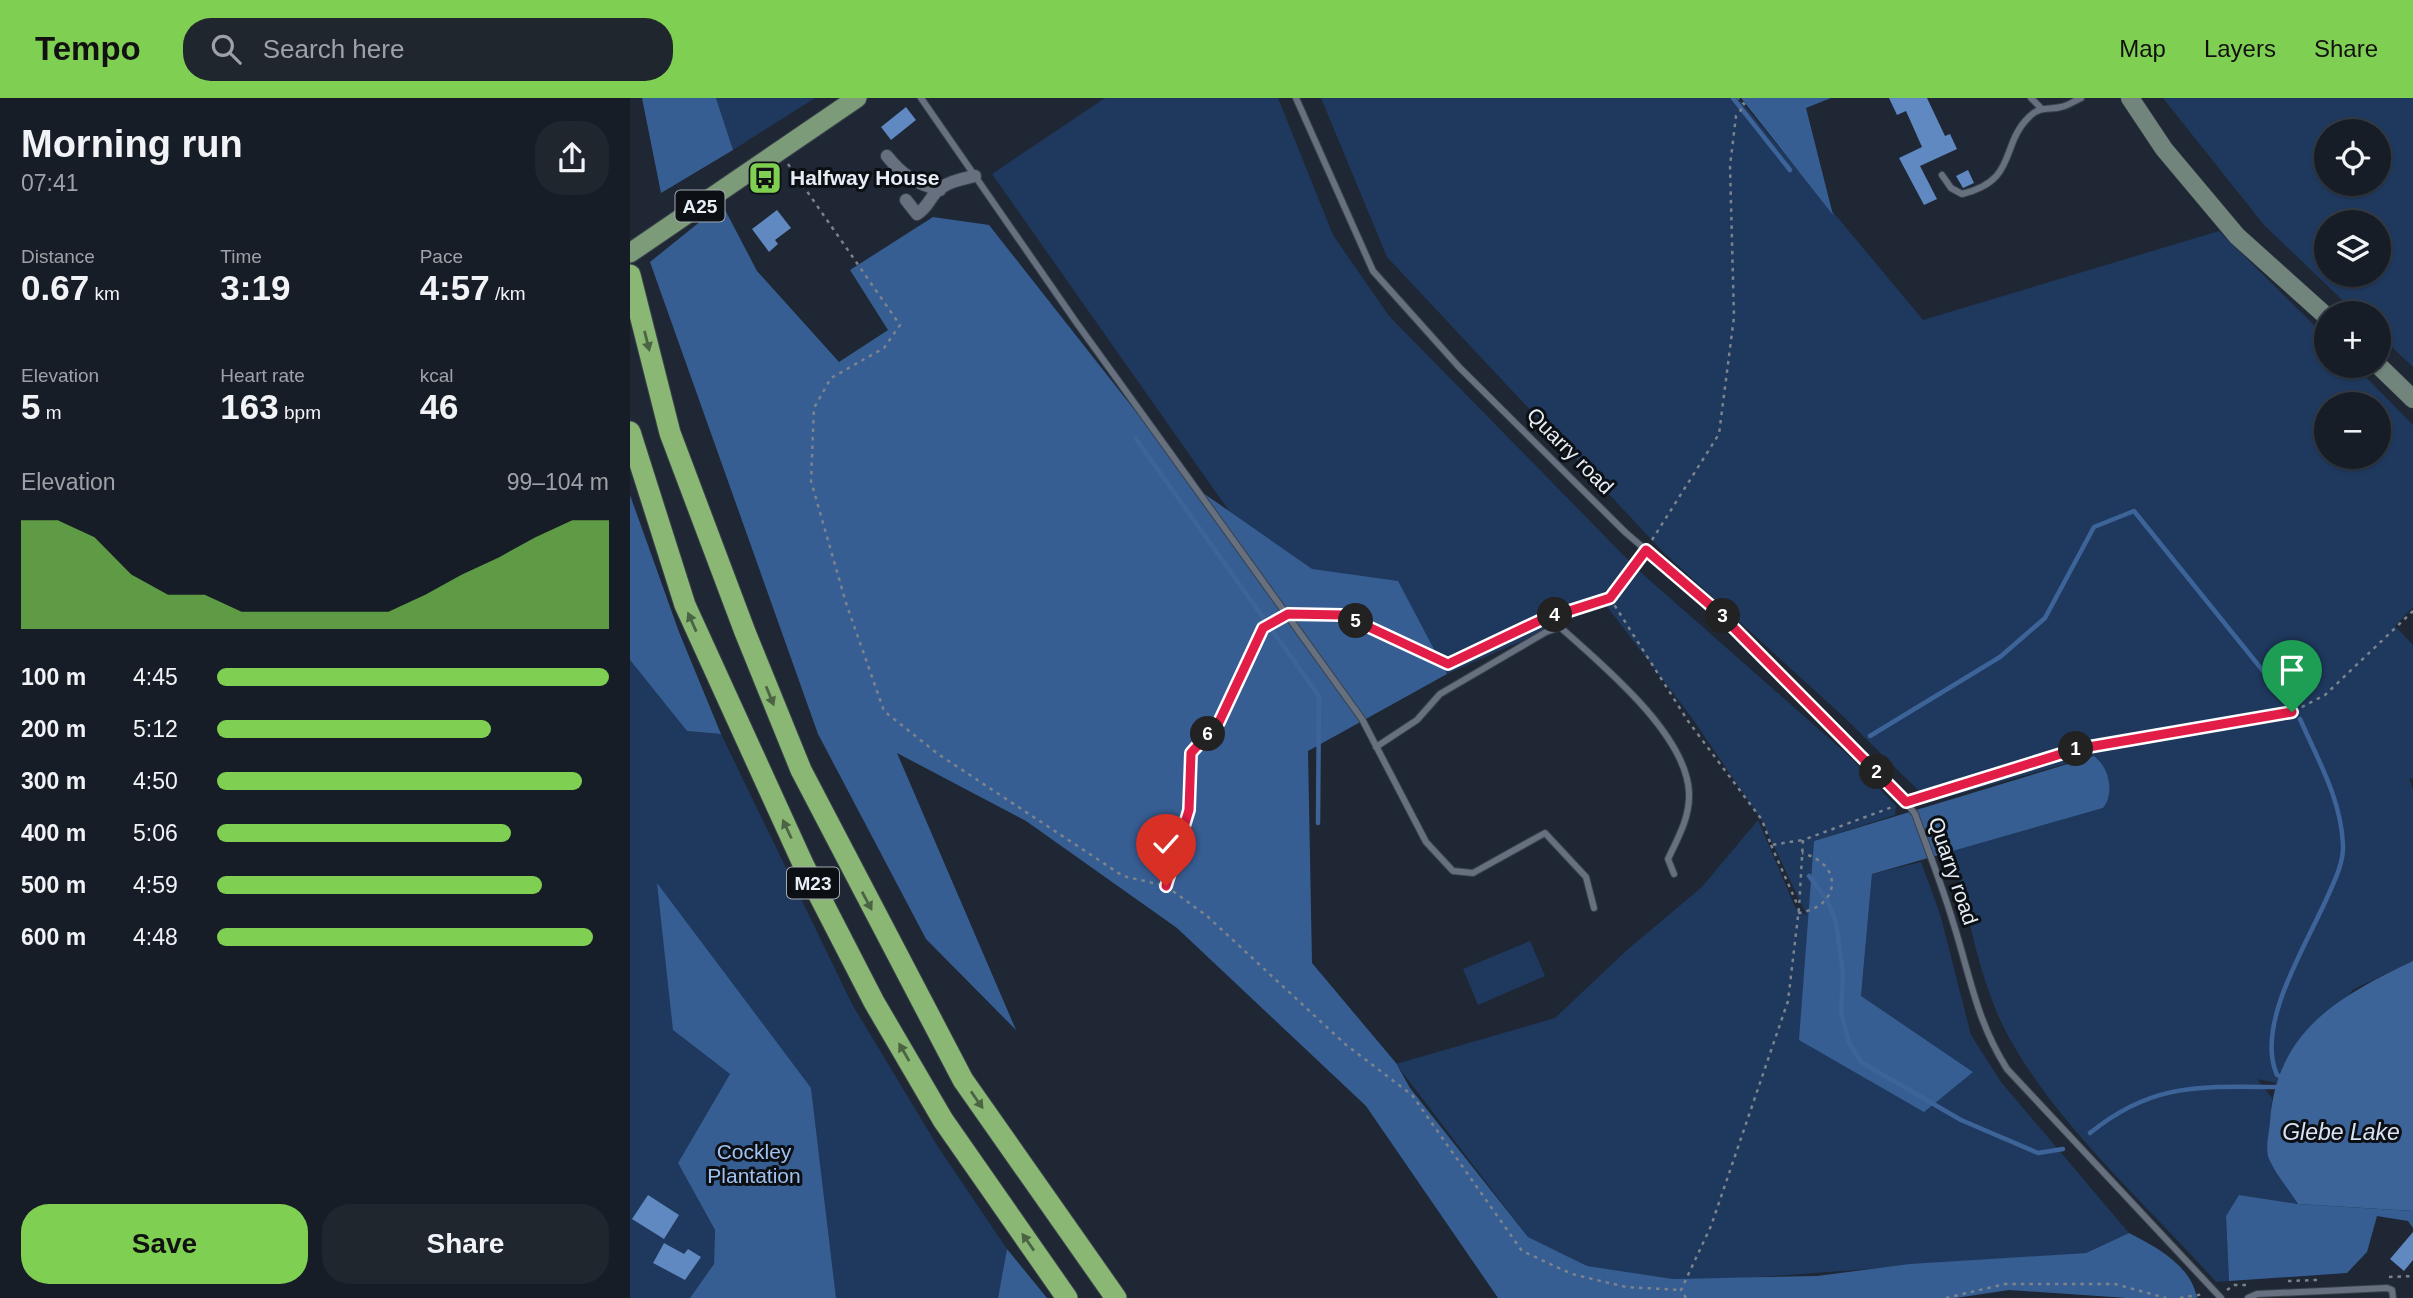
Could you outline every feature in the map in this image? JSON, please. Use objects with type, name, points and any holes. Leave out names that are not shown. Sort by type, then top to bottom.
[{"type":"highway","name":"M23","points":[[630,275],[670,433],[744,632],[801,770],[963,1080],[1116,1298]]},
{"type":"highway","name":"M23","points":[[630,432],[685,605],[804,866],[874,1002],[943,1120],[1068,1298]]},
{"type":"main road","name":"A25","points":[[630,253],[857,98]]},
{"type":"street","points":[[2130,98],[2164,149],[2237,236],[2314,305]]},
{"type":"street","points":[[887,156],[902,175],[917,184],[940,190]]},
{"type":"street","points":[[906,200],[917,215],[951,182],[975,176]]},
{"type":"street","points":[[2391,377],[2413,398]]},
{"type":"lane","points":[[921,98],[1076,322],[1362,719],[1426,842],[1453,871],[1473,873],[1545,833],[1586,877],[1594,908]]},
{"type":"lane","name":"Quarry road","points":[[1296,98],[1368,261],[1387,290],[1459,367],[1646,550],[1717,611],[1906,802],[1915,814],[1954,923],[1984,1029],[2007,1069],[2221,1298]]},
{"type":"lane","points":[[2031,98],[2041,108]]},
{"type":"lane","points":[[1942,175],[1951,188],[1962,194],[1994,181],[2025,121],[2041,108],[2062,107],[2081,98]]},
{"type":"lane","points":[[1376,747],[1417,720],[1440,695],[1560,627],[1604,666],[1650,716],[1679,756],[1689,792],[1686,821],[1668,859],[1674,874]]},
{"type":"lane","points":[[2248,1298],[2257,1294],[2387,1288],[2392,1290],[2393,1298]]},
{"type":"path","points":[[1166,886],[1189,810],[1191,753],[1219,722],[1263,628],[1270,623],[1288,614],[1343,615],[1448,664],[1541,620],[1610,598],[1646,550],[1719,434],[1734,317],[1730,166],[1736,116],[1745,105],[1738,98]]},
{"type":"path","points":[[775,156],[900,326],[884,348],[831,378],[814,408],[813,420],[811,481],[846,603],[884,711],[939,754],[1123,876],[1166,886],[1207,916],[1345,1045],[1412,1095],[1522,1251],[1572,1274],[1626,1287],[1681,1290]]},
{"type":"path","points":[[1610,598],[1688,721],[1762,820],[1799,910]]},
{"type":"path","points":[[1771,845],[1803,840],[1906,802],[2077,749],[2292,712],[2325,695],[2413,611]]},
{"type":"path","points":[[1681,1290],[1712,1226],[1788,1001],[1799,910],[1803,840]]},
{"type":"path","points":[[1799,910],[1815,910],[1827,900],[1832,885],[1829,869],[1818,857],[1802,853]]},
{"type":"path","points":[[1946,1298],[2005,1284],[2115,1284],[2166,1298]]},
{"type":"path","points":[[1681,1290],[1686,1298]]},
{"type":"shaded area","points":[[716,98],[815,98],[733,150]]},
{"type":"shaded area","points":[[1105,98],[1278,98],[1333,235],[1389,316],[1638,570],[1848,755],[1896,806],[1895,815],[1814,841],[1808,1045],[1973,1072],[1861,997],[1872,874],[1921,862],[1940,914],[1971,1035],[2001,1082],[2129,1233],[2086,1253],[1747,1278],[1673,1279],[1586,1266],[1528,1237],[1396,1064],[1555,1018],[1627,950],[1702,887],[1758,820],[1795,907],[1807,916],[1762,821],[1692,718],[1605,604],[1447,674],[1312,570],[1234,518],[992,174]]},
{"type":"shaded area","points":[[1321,98],[1738,98],[1923,320],[2219,231],[2314,325],[2314,378],[2367,378],[2381,392],[2314,392],[2314,469],[2391,469],[2391,403],[2413,425],[2413,607],[2395,626],[2413,645],[2413,779],[2409,778],[2413,789],[2413,961],[2354,989],[2283,1066],[2277,1083],[2257,1079],[2272,1098],[2268,1157],[2298,1204],[2239,1195],[2226,1216],[2229,1281],[2216,1282],[2091,1148],[2032,1075],[2009,1038],[1992,1000],[1970,926],[1952,851],[2103,808],[2099,760],[2093,756],[1930,802],[1846,719],[1665,554],[1387,257]]},
{"type":"shaded area","points":[[2163,98],[2413,98],[2413,367],[2391,346],[2391,301],[2343,301],[2329,287],[2391,287],[2391,210],[2314,210],[2314,273],[2264,225]]},
{"type":"shaded area","points":[[630,660],[687,731],[721,734],[852,1004],[938,1147],[1007,1249],[998,1298],[836,1298],[811,1088],[673,1030],[730,1074],[678,1163],[715,1230],[714,1264],[690,1298],[630,1298]],"holes":[[[664,1243],[675,1249],[677,1255],[668,1271],[653,1263]],[[688,1249],[700,1257],[685,1280],[672,1272]]]},
{"type":"shaded area","points":[[1530,941],[1545,976],[1478,1005],[1463,969]]},
{"type":"green space","points":[[642,98],[716,98],[733,150],[661,193]]},
{"type":"green space","points":[[1741,98],[1831,98],[1806,108],[1833,215]]},
{"type":"green space","points":[[722,204],[757,271],[839,362],[888,330],[850,270],[933,217],[989,225],[1196,488],[1312,569],[1398,581],[1447,674],[1308,751],[1312,963],[1396,1063],[1410,1088],[1528,1237],[1587,1266],[1673,1279],[1817,1276],[1910,1264],[2086,1253],[2129,1233],[2171,1258],[2188,1276],[2197,1298],[2127,1298],[2009,1290],[1956,1298],[1498,1298],[1366,1106],[1177,928],[1026,821],[897,753],[1016,1030],[926,939],[818,734],[650,262]]},
{"type":"green space","points":[[630,495],[679,632],[721,734],[687,731],[630,660]]},
{"type":"green space","points":[[2094,756],[2107,773],[2109,781],[2109,795],[2103,808],[1872,874],[1861,996],[1973,1072],[1924,1112],[1799,1040],[1814,841]]},
{"type":"green space","name":"Cockley Plantation","points":[[657,883],[811,1088],[836,1298],[690,1298],[714,1264],[715,1230],[678,1163],[730,1074],[673,1030]]},
{"type":"green space","points":[[2239,1195],[2298,1204],[2413,1211],[2413,1228],[2408,1221],[2377,1216],[2367,1252],[2347,1273],[2229,1281],[2226,1216]]},
{"type":"green space","points":[[1007,1249],[1047,1298],[998,1298]]},
{"type":"water","name":"Glebe Lake","points":[[2413,961],[2413,1211],[2298,1204],[2272,1165],[2267,1151],[2275,1090],[2284,1063],[2298,1040],[2316,1020],[2337,1003]]},
{"type":"building","points":[[1889,98],[1927,98],[1945,136],[1950,134],[1957,149],[1920,166],[1937,199],[1924,205],[1899,158],[1922,147],[1906,111],[1897,115]]},
{"type":"building","points":[[906,107],[916,120],[891,140],[881,127]]},
{"type":"building","points":[[1968,170],[1974,183],[1963,188],[1956,176]]},
{"type":"building","points":[[777,210],[791,228],[775,240],[778,244],[769,252],[752,229]]},
{"type":"building","points":[[648,1195],[679,1215],[664,1239],[632,1219]]},
{"type":"building","points":[[2413,1232],[2413,1260],[2404,1271],[2390,1259]]},
{"type":"building","points":[[664,1243],[684,1254],[688,1249],[701,1257],[685,1280],[653,1263]]},
{"type":"waterway","points":[[1733,98],[1790,170]]},
{"type":"waterway","points":[[1136,439],[1319,696],[1318,823]]},
{"type":"waterway","points":[[1870,736],[2000,657],[2045,618],[2094,527],[2134,511],[2289,703]]},
{"type":"waterway","points":[[2285,1078],[2277,1075],[2272,1055],[2272,1034],[2277,1010],[2295,963],[2335,880],[2343,852],[2341,828],[2333,796],[2300,719]]},
{"type":"waterway","points":[[1809,876],[1827,900],[1836,922],[1843,974],[1841,1012],[1849,1043],[1861,1062],[1961,1120],[2038,1153],[2063,1149]]},
{"type":"waterway","points":[[2090,1133],[2113,1116],[2136,1104],[2180,1090],[2280,1087]]},
{"type":"place","name":"Halfway House","points":[[765,178]]},
{"type":"route","points":[[1166,886],[1189,810],[1191,753],[1219,722],[1263,628],[1288,614],[1343,615],[1448,664],[1541,620],[1610,598],[1646,550],[1717,611],[1906,802],[2077,749],[2292,712]]}]
